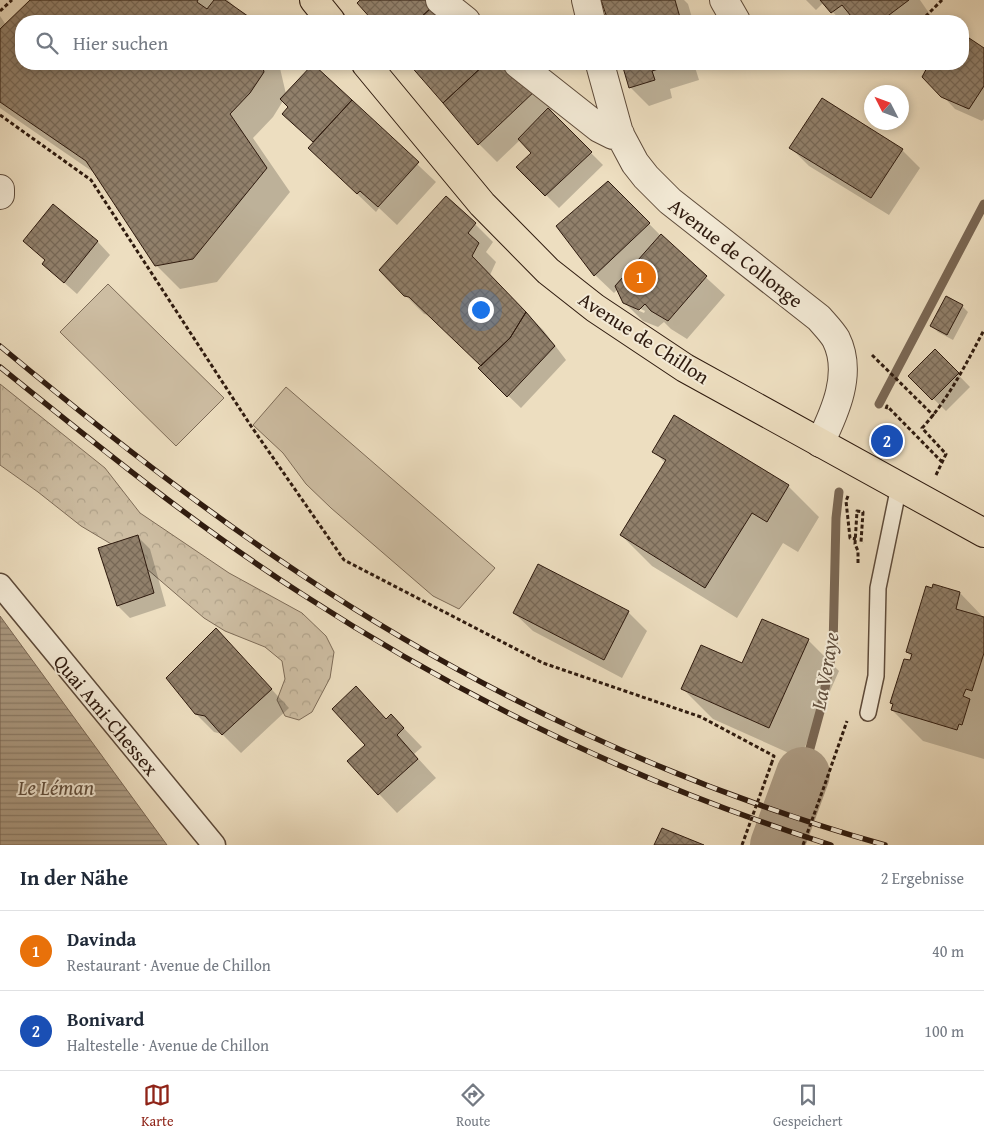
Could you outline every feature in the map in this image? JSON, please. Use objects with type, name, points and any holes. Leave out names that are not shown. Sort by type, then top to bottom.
[{"type":"main road","points":[[314,0],[326,15]]},
{"type":"main road","name":"Avenue de Chillon","points":[[371,70],[482,204],[548,271],[595,308],[685,368],[984,533]]},
{"type":"street","points":[[440,0],[459,15]]},
{"type":"street","points":[[586,0],[589,15]]},
{"type":"street","points":[[724,0],[733,15]]},
{"type":"street","points":[[526,70],[599,128],[613,135],[620,134]]},
{"type":"street","name":"Avenue de Collonge","points":[[602,70],[620,134],[635,163],[646,177],[670,201],[819,318],[836,338],[842,360],[842,382],[820,443]]},
{"type":"street","points":[[0,189],[0,195]]},
{"type":"street","name":"Quai Ami-Chessex","points":[[0,585],[214,845]]},
{"type":"lane","points":[[868,713],[876,676],[878,588],[899,486]]},
{"type":"path","points":[[0,11],[12,0]]},
{"type":"path","points":[[927,15],[942,0]]},
{"type":"path","points":[[0,115],[91,180],[251,426],[344,560],[543,663],[702,717],[774,756],[742,845]]},
{"type":"path","points":[[886,409],[887,406],[942,462],[946,454],[922,428],[934,416],[959,376],[984,330]]},
{"type":"path","points":[[876,359],[934,416]]},
{"type":"path","points":[[848,496],[846,502],[850,538],[856,539]]},
{"type":"path","points":[[803,845],[825,784]]},
{"type":"green space","points":[[108,284],[224,398],[176,446],[60,332]]},
{"type":"green space","points":[[0,384],[105,468],[140,513],[229,573],[302,613],[326,636],[334,652],[330,678],[312,712],[299,720],[285,716],[277,700],[285,679],[282,661],[265,647],[225,631],[204,618],[133,557],[81,526],[0,465]]},
{"type":"green space","points":[[286,387],[495,568],[459,609],[433,596],[331,508],[306,484],[283,453],[253,425]]},
{"type":"water","name":"Le Léman","points":[[0,616],[167,845],[0,845]]},
{"type":"building","points":[[30,0],[198,0],[197,2],[207,9],[214,0],[225,0],[246,15],[15,15],[15,70],[264,70],[250,93],[230,114],[267,168],[193,259],[155,266],[86,161],[0,102],[0,29]]},
{"type":"building","points":[[360,0],[426,0],[433,6],[423,15],[368,15],[357,3]]},
{"type":"building","points":[[601,0],[675,0],[679,15],[606,15]]},
{"type":"building","points":[[820,0],[909,0],[889,15],[850,15],[842,5],[831,13]]},
{"type":"building","points":[[433,6],[444,15],[423,15]]},
{"type":"building","points":[[969,38],[984,48],[984,86],[969,109],[941,97],[922,77],[926,70],[969,70]]},
{"type":"building","points":[[307,70],[320,70],[352,100],[313,142],[282,114],[288,107],[280,99]]},
{"type":"building","points":[[414,70],[479,70],[443,103]]},
{"type":"building","points":[[479,70],[513,70],[537,89],[478,145],[443,103]]},
{"type":"building","points":[[624,70],[655,70],[652,71],[655,80],[629,88]]},
{"type":"building","points":[[822,98],[864,124],[864,130],[873,130],[903,149],[871,198],[789,148]]},
{"type":"building","points":[[352,100],[419,162],[378,207],[360,191],[357,194],[308,148]]},
{"type":"building","points":[[548,108],[592,152],[545,196],[516,167],[531,153],[518,139]]},
{"type":"building","points":[[608,181],[650,223],[594,276],[556,226]]},
{"type":"building","points":[[446,196],[476,223],[468,233],[479,243],[472,256],[526,312],[510,338],[481,366],[409,297],[404,296],[379,270]]},
{"type":"building","points":[[53,204],[98,241],[64,283],[42,264],[45,260],[23,241]]},
{"type":"building","points":[[661,234],[707,276],[668,321],[651,311],[645,304],[639,310],[623,303],[615,286]]},
{"type":"building","points":[[946,296],[963,305],[947,335],[930,326]]},
{"type":"building","points":[[526,312],[555,346],[507,397],[478,368],[510,338]]},
{"type":"building","points":[[935,349],[959,373],[932,400],[908,376]]},
{"type":"building","points":[[674,415],[789,485],[767,522],[752,513],[705,588],[620,535],[666,460],[652,452]]},
{"type":"building","points":[[138,535],[154,593],[117,606],[98,548]]},
{"type":"building","points":[[538,564],[629,611],[604,660],[513,613]]},
{"type":"building","points":[[933,584],[960,592],[956,609],[984,617],[984,653],[972,691],[966,689],[963,696],[970,699],[962,725],[959,724],[957,730],[891,710],[893,704],[890,703],[904,659],[910,660],[912,654],[906,652],[926,586],[932,588]]},
{"type":"building","points":[[762,619],[809,639],[769,728],[681,689],[701,645],[742,663]]},
{"type":"building","points":[[216,628],[272,689],[222,735],[205,716],[195,714],[166,678]]},
{"type":"building","points":[[356,686],[386,719],[391,714],[404,728],[397,735],[418,759],[378,795],[347,761],[365,745],[332,709]]},
{"type":"building","points":[[662,828],[704,845],[654,845]]},
{"type":"waterway","name":"La Veraye","points":[[879,404],[984,204]]},
{"type":"waterway","name":"La Veraye","points":[[803,774],[821,708],[833,648],[836,518],[839,492]]},
{"type":"waterway","name":"La Veraye","points":[[777,845],[803,774]]},
{"type":"railway","points":[[0,346],[109,435],[222,520],[367,617],[437,658],[581,732],[655,765],[807,821],[885,845]]},
{"type":"railway","points":[[0,367],[148,485],[224,541],[302,594],[428,670],[558,738],[625,768],[761,822],[831,845]]},
{"type":"place","name":"Davinda","points":[[640,277]]},
{"type":"place","name":"Bonivard","points":[[887,441]]}]
